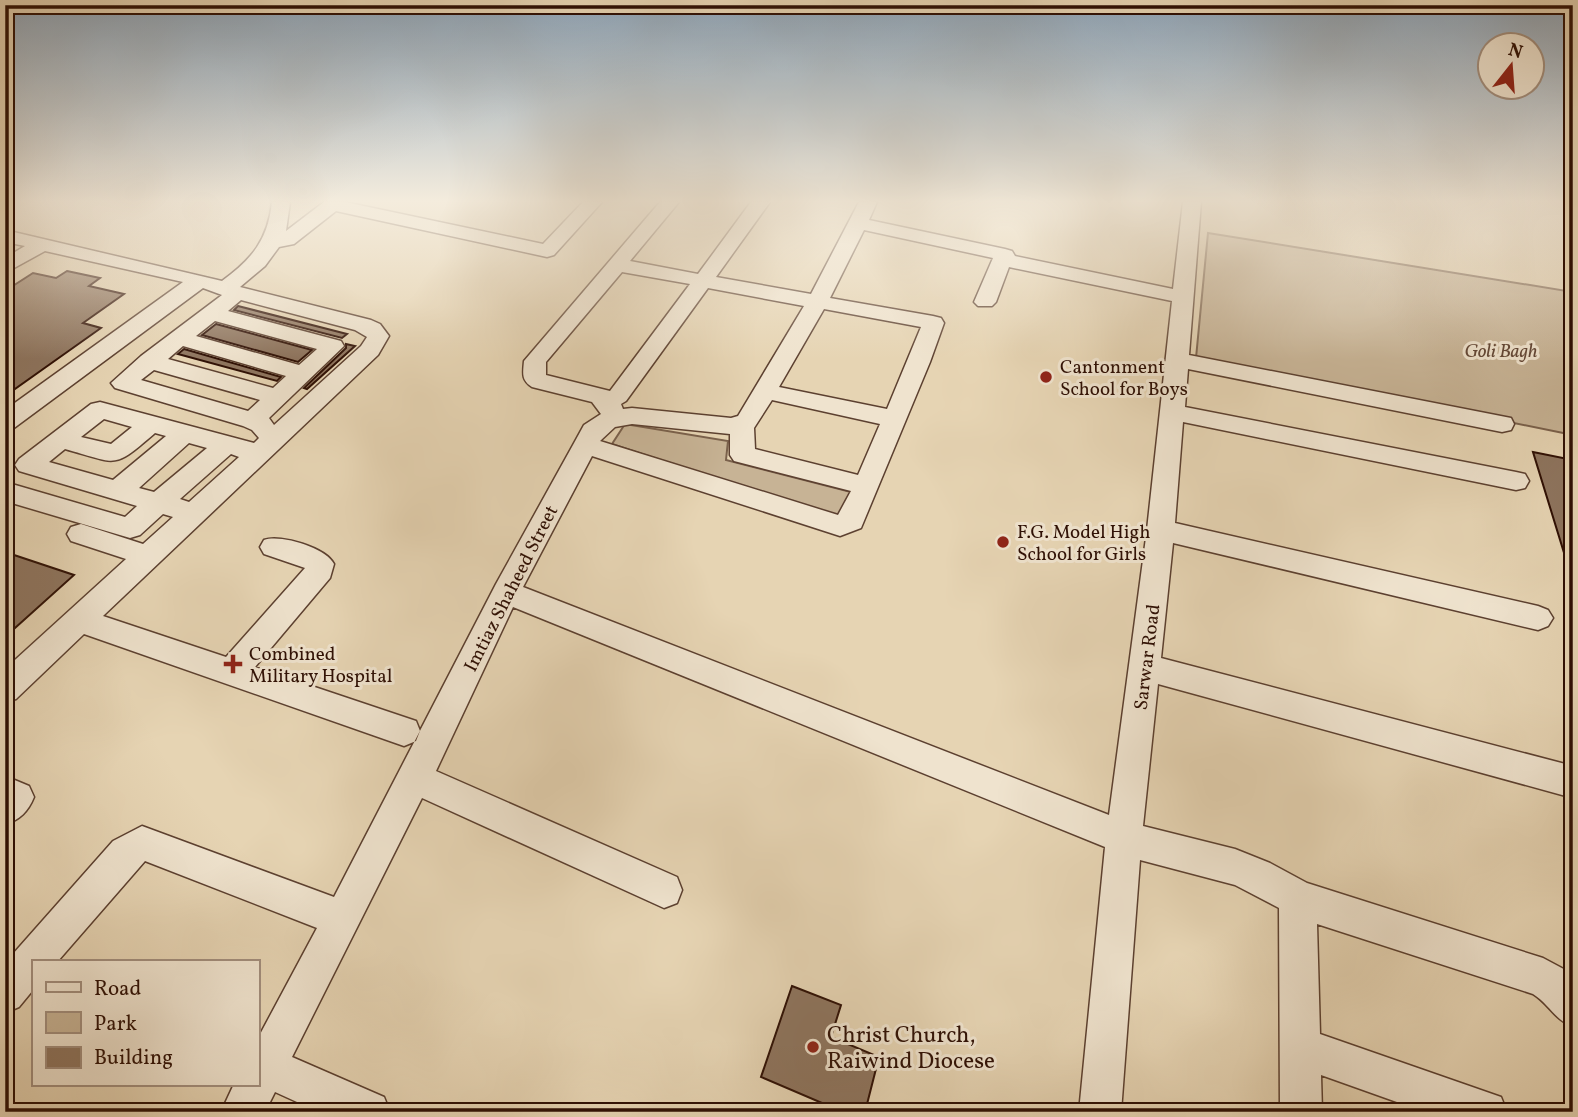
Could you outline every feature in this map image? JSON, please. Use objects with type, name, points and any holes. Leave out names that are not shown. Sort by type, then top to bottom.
[{"type":"street","points":[[5,267],[26,254]]},
{"type":"street","points":[[5,689],[370,349],[377,336],[363,324],[200,280],[87,254]]},
{"type":"street","points":[[265,254],[211,313],[124,384],[251,419],[261,424],[266,432],[267,444]]},
{"type":"street","points":[[627,254],[535,361],[534,378],[540,382],[600,396],[611,409],[742,425],[751,417],[842,254]]},
{"type":"street","name":"Imtiaz Shaheed Street","points":[[259,1081],[415,778],[506,592],[585,445],[723,254]]},
{"type":"street","points":[[985,302],[1004,255],[1001,254]]},
{"type":"street","name":"Sarwar Road","points":[[1100,1112],[1124,838],[1161,530],[1187,254]]},
{"type":"street","points":[[1002,260],[1182,297]]},
{"type":"street","points":[[585,445],[840,526],[851,521],[933,323],[618,265]]},
{"type":"street","points":[[5,422],[200,280]]},
{"type":"street","points":[[211,313],[332,344],[332,347],[251,419]]},
{"type":"street","points":[[178,338],[303,373]]},
{"type":"street","points":[[1176,360],[1502,424]]},
{"type":"street","points":[[149,361],[277,397]]},
{"type":"street","points":[[765,391],[894,419]]},
{"type":"street","points":[[5,484],[100,410],[226,445],[267,444]]},
{"type":"street","points":[[1171,412],[1516,481]]},
{"type":"street","points":[[82,481],[151,424]]},
{"type":"street","points":[[742,425],[743,455],[866,486]]},
{"type":"street","points":[[117,492],[185,433]]},
{"type":"street","points":[[61,440],[115,454]]},
{"type":"street","points":[[5,491],[134,528],[226,445]]},
{"type":"street","points":[[28,465],[193,513]]},
{"type":"street","points":[[5,509],[148,556]]},
{"type":"street","points":[[1161,530],[1538,618]]},
{"type":"street","points":[[233,670],[320,570],[320,564],[315,559],[274,547]]},
{"type":"street","points":[[506,592],[1124,838],[1254,874],[1282,886],[1298,899],[1543,978],[1561,989],[1573,1007]]},
{"type":"street","points":[[80,620],[233,670],[404,731]]},
{"type":"street","points":[[1145,667],[1573,782]]},
{"type":"street","points":[[415,778],[664,890]]},
{"type":"street","points":[[5,792],[17,797],[5,809]]},
{"type":"street","points":[[34,960],[126,853],[142,843],[342,919]]},
{"type":"street","points":[[1298,899],[1301,1112]]},
{"type":"street","points":[[5,993],[32,962]]},
{"type":"street","points":[[1299,1047],[1486,1112]]},
{"type":"street","points":[[267,1067],[369,1112]]},
{"type":"street","name":"Imtiaz Shaheed Street","points":[[242,1112],[256,1086]]},
{"type":"green space","name":"Goli Bagh","points":[[1206,254],[1339,254],[1573,292],[1573,435],[1196,358]]},
{"type":"green space","points":[[625,424],[728,441],[726,460],[851,492],[839,519],[612,444]]},
{"type":"building","points":[[67,271],[100,278],[89,286],[124,294],[83,323],[101,328],[5,396],[5,291],[33,273],[56,278]]},
{"type":"building","points":[[238,306],[347,334],[342,338],[234,310]]},
{"type":"building","points":[[216,324],[312,350],[298,362],[202,335]]},
{"type":"building","points":[[346,344],[355,346],[307,389],[304,388],[346,348]]},
{"type":"building","points":[[184,349],[281,377],[277,381],[178,354]]},
{"type":"building","points":[[1533,452],[1573,460],[1573,568],[1569,569]]},
{"type":"building","points":[[5,552],[74,575],[5,637]]},
{"type":"building","name":"Christ Church, Raiwind Diocese","points":[[792,986],[841,1005],[831,1037],[879,1057],[865,1112],[843,1112],[761,1077]]},
{"type":"place","name":"Cantonment School for Boys","points":[[1046,377]]},
{"type":"place","name":"F.G. Model High School for Girls","points":[[1003,542]]},
{"type":"place","name":"Combined Military Hospital","points":[[233,664]]},
{"type":"place","name":"Christ Church, Raiwind Diocese","points":[[813,1047]]}]
